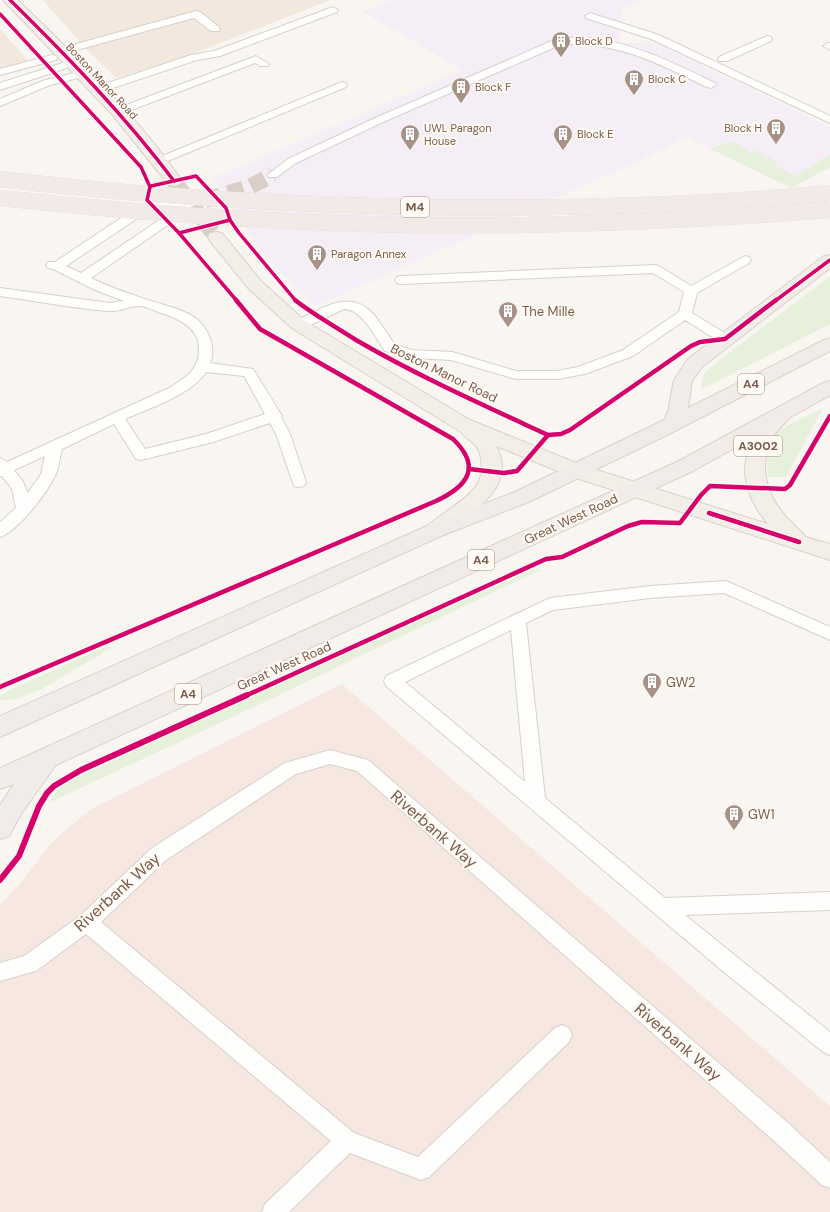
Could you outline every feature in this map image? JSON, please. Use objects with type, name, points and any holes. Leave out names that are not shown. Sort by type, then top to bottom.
[{"type":"highway","name":"M4","points":[[0,179],[54,186],[168,196],[309,204],[412,207],[523,208],[695,203],[830,193]]},
{"type":"highway","name":"M4","points":[[0,198],[164,214],[275,221],[397,225],[476,226],[595,224],[762,216],[830,210]]},
{"type":"highway","points":[[672,424],[678,410],[684,380],[694,363],[830,260]]},
{"type":"highway","name":"A4","points":[[0,727],[237,618],[434,531],[524,496],[672,424],[830,344]]},
{"type":"highway","name":"Great West Road","points":[[0,779],[686,466],[830,387]]},
{"type":"highway","points":[[0,828],[21,792],[48,758]]},
{"type":"main road","name":"Boston Manor Road","points":[[10,0],[70,61],[147,144],[174,181]]},
{"type":"main road","name":"A3002","points":[[216,237],[255,285],[299,325],[463,425],[476,434],[485,444],[490,458],[491,471],[487,486],[481,495],[434,531]]},
{"type":"main road","name":"A3002","points":[[784,412],[768,429],[758,445],[754,462],[754,476],[757,488],[770,511],[799,542]]},
{"type":"main road","name":"A3002","points":[[463,425],[577,471],[830,552]]},
{"type":"lane","points":[[97,90],[195,57],[216,54],[333,10]]},
{"type":"lane","points":[[0,87],[196,14],[215,29]]},
{"type":"lane","points":[[590,16],[655,37],[830,120]]},
{"type":"lane","points":[[723,59],[767,39]]},
{"type":"lane","points":[[273,176],[292,160],[558,42],[582,40],[624,48],[649,55],[711,85]]},
{"type":"lane","points":[[117,112],[256,59],[264,64]]},
{"type":"lane","points":[[0,72],[70,61]]},
{"type":"lane","points":[[0,103],[46,83],[70,61]]},
{"type":"lane","points":[[686,73],[703,67]]},
{"type":"lane","points":[[159,161],[342,85]]},
{"type":"lane","points":[[24,510],[22,494],[14,478],[2,468],[166,396],[186,384],[200,372],[206,362],[206,347],[203,336],[193,323],[176,314],[105,290],[54,265],[137,212],[153,206],[190,203],[168,220],[140,237],[83,278]]},
{"type":"lane","points":[[299,325],[342,304],[351,304],[368,316],[390,348],[412,354],[452,356],[516,375],[557,375],[580,371],[628,353],[685,314],[691,291],[745,260]]},
{"type":"lane","points":[[401,280],[656,269],[691,291]]},
{"type":"lane","points":[[0,292],[110,307],[143,303]]},
{"type":"lane","points":[[685,314],[725,339]]},
{"type":"lane","points":[[203,367],[248,372],[275,416],[284,434],[299,482]]},
{"type":"lane","points":[[117,418],[141,455],[179,447],[240,429],[275,416]]},
{"type":"lane","points":[[0,531],[24,510],[48,475],[54,446]]},
{"type":"lane","points":[[830,634],[726,587],[650,592],[550,604],[392,681],[661,906],[830,1044]]},
{"type":"lane","points":[[518,620],[536,802]]},
{"type":"lane","name":"Riverbank Way","points":[[0,972],[29,964],[87,922],[159,854],[291,768],[330,757],[362,765],[780,1130],[830,1177]]},
{"type":"lane","points":[[661,906],[830,901]]},
{"type":"lane","points":[[87,922],[346,1141],[421,1169],[562,1035]]},
{"type":"lane","points":[[273,1212],[346,1141]]},
{"type":"shaded area","points":[[43,0],[331,0],[179,59],[116,78],[87,50]]},
{"type":"shaded area","points":[[392,0],[643,0],[621,9],[620,43],[655,43],[830,127],[830,167],[791,188],[687,137],[632,164],[319,305],[311,303],[266,258],[232,209],[227,197],[211,179],[463,70],[363,12]]},
{"type":"shaded area","points":[[0,29],[33,66],[0,76]]},
{"type":"shaded area","points":[[342,684],[830,1106],[830,1212],[0,1212],[0,905],[18,886],[54,840],[91,809]]},
{"type":"green space","points":[[731,141],[751,152],[755,150],[777,162],[774,165],[795,176],[830,155],[830,167],[791,188],[711,149]]},
{"type":"green space","points":[[830,276],[830,324],[702,389],[704,376],[711,367]]},
{"type":"green space","points":[[823,408],[786,477],[768,477],[768,452],[773,438],[782,429]]},
{"type":"green space","points":[[542,569],[254,707],[48,803],[62,785],[207,716],[531,570]]},
{"type":"green space","points":[[109,645],[111,648],[42,689],[16,699],[0,700],[0,696],[8,691]]},
{"type":"tunnel","points":[[205,200],[249,187],[273,175]]},
{"type":"tunnel","points":[[174,181],[216,237]]},
{"type":"cycle path","points":[[10,0],[96,87],[156,157],[174,181]]},
{"type":"cycle path","points":[[0,14],[141,167],[150,187],[147,200],[179,233],[260,329],[453,439],[466,453],[469,464],[468,473],[460,487],[440,499],[0,687]]},
{"type":"cycle path","points":[[151,186],[196,176],[226,208],[230,220],[239,233],[295,301],[333,326],[401,366],[455,393],[548,435]]},
{"type":"cycle path","points":[[179,233],[230,220]]},
{"type":"cycle path","points":[[469,469],[504,473],[517,471],[548,435],[561,434],[570,430],[691,346],[700,342],[725,339],[830,260]]},
{"type":"cycle path","points":[[0,880],[14,865],[22,851],[36,812],[47,793],[59,783],[81,770],[546,559],[562,557],[628,526],[642,522],[680,523],[701,495],[710,486],[785,489],[790,485],[830,416]]},
{"type":"cycle path","points":[[709,513],[799,542]]},
{"type":"place","name":"Block D","points":[[561,58]]},
{"type":"place","name":"Block C","points":[[634,96]]},
{"type":"place","name":"Block F","points":[[461,104]]},
{"type":"place","name":"Block H","points":[[776,145]]},
{"type":"place","name":"UWL Paragon House","points":[[410,151]]},
{"type":"place","name":"Block E","points":[[563,151]]},
{"type":"place","name":"Paragon Annex","points":[[317,271]]},
{"type":"place","name":"The Mille","points":[[508,328]]},
{"type":"place","name":"GW2","points":[[652,699]]},
{"type":"place","name":"GW1","points":[[734,831]]}]
